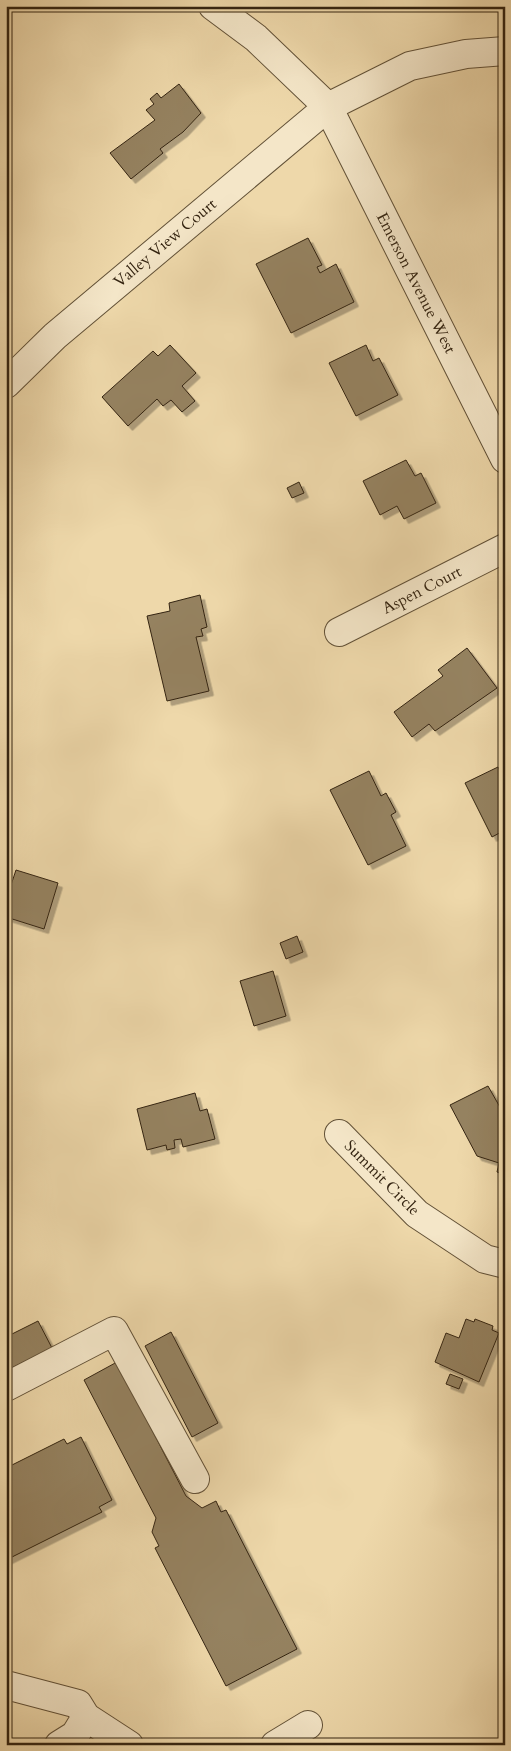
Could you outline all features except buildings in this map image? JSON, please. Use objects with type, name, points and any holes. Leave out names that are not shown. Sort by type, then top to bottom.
[{"type":"street","name":"Emerson Avenue West","points":[[213,6],[256,38],[328,107],[505,459]]},
{"type":"street","name":"Valley View Court","points":[[6,384],[55,336],[328,107],[410,66],[466,54],[505,51]]},
{"type":"street","name":"Aspen Court","points":[[339,632],[505,548]]},
{"type":"street","name":"Summit Circle","points":[[338,1134],[417,1214],[485,1259],[505,1264]]},
{"type":"street","points":[[6,1387],[114,1331],[195,1479]]},
{"type":"street","points":[[6,1685],[78,1704],[86,1717],[129,1745]]},
{"type":"street","points":[[59,1745],[75,1735],[86,1717]]},
{"type":"street","points":[[275,1745],[308,1725]]}]
